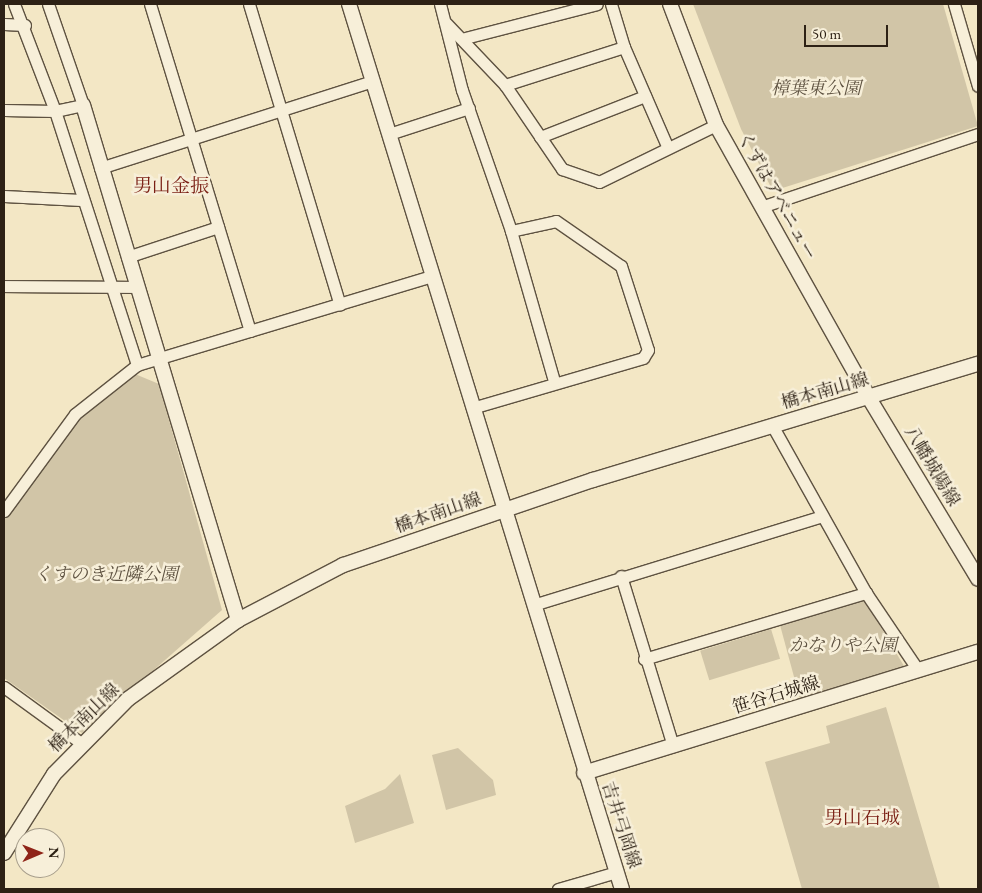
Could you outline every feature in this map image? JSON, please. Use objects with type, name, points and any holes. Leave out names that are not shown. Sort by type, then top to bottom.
[{"type":"street","points":[[14,4],[25,25],[55,111],[81,200],[137,365]]},
{"type":"street","points":[[48,4],[83,105],[100,168],[238,620]]},
{"type":"street","points":[[150,4],[250,331]]},
{"type":"street","points":[[249,4],[340,305]]},
{"type":"street","name":"吉井弓岡線","points":[[349,4],[584,773],[622,889]]},
{"type":"street","points":[[440,4],[469,108],[511,231],[554,381]]},
{"type":"street","points":[[465,38],[598,4]]},
{"type":"street","points":[[611,4],[624,47],[668,148]]},
{"type":"street","name":"くずはアベニュー","points":[[670,4],[716,125],[869,398]]},
{"type":"street","points":[[954,4],[976,72],[978,86]]},
{"type":"street","points":[[446,23],[465,38],[505,84],[562,170],[599,182],[716,125]]},
{"type":"street","points":[[4,24],[25,25]]},
{"type":"street","points":[[505,84],[624,47]]},
{"type":"street","points":[[100,168],[373,81]]},
{"type":"street","points":[[540,138],[644,96]]},
{"type":"street","points":[[4,110],[55,111],[83,105]]},
{"type":"street","points":[[389,134],[469,108]]},
{"type":"street","points":[[761,207],[978,134]]},
{"type":"street","points":[[4,196],[81,200]]},
{"type":"street","points":[[472,408],[554,381],[644,358],[648,350],[622,266],[556,221],[511,231]]},
{"type":"street","points":[[127,257],[218,227]]},
{"type":"street","points":[[4,511],[75,414],[137,365],[160,361],[250,331],[432,276]]},
{"type":"street","points":[[4,286],[112,290],[136,287]]},
{"type":"street","name":"橋本南山線","points":[[4,853],[54,774],[81,743],[128,699],[238,620],[343,565],[503,510],[772,425],[977,367]]},
{"type":"street","name":"八幡城陽線","points":[[869,398],[978,578]]},
{"type":"street","points":[[772,425],[866,593],[918,670]]},
{"type":"street","points":[[533,605],[621,576],[822,516]]},
{"type":"street","points":[[621,576],[644,659],[673,746]]},
{"type":"street","points":[[644,659],[866,593]]},
{"type":"street","name":"笹谷石城線","points":[[584,773],[978,652]]},
{"type":"street","points":[[4,686],[81,743]]},
{"type":"street","points":[[558,889],[617,872]]},
{"type":"green space","name":"樟葉東公園","points":[[693,4],[943,4],[978,126],[773,191],[741,129]]},
{"type":"green space","name":"くすのき近隣公園","points":[[135,374],[159,384],[222,610],[82,733],[4,678],[4,518],[80,417]]},
{"type":"green space","name":"かなりや公園","points":[[863,597],[904,666],[800,699],[780,625]]},
{"type":"green space","points":[[771,629],[780,659],[709,680],[700,651]]},
{"type":"green space","points":[[886,707],[940,889],[802,889],[765,762],[830,743],[826,726]]},
{"type":"green space","points":[[458,748],[493,780],[496,795],[446,810],[432,755]]},
{"type":"green space","points":[[400,774],[414,823],[355,843],[345,806],[385,789]]},
{"type":"district","name":"男山金振","points":[[171,186]]},
{"type":"district","name":"男山石城","points":[[862,818]]}]
